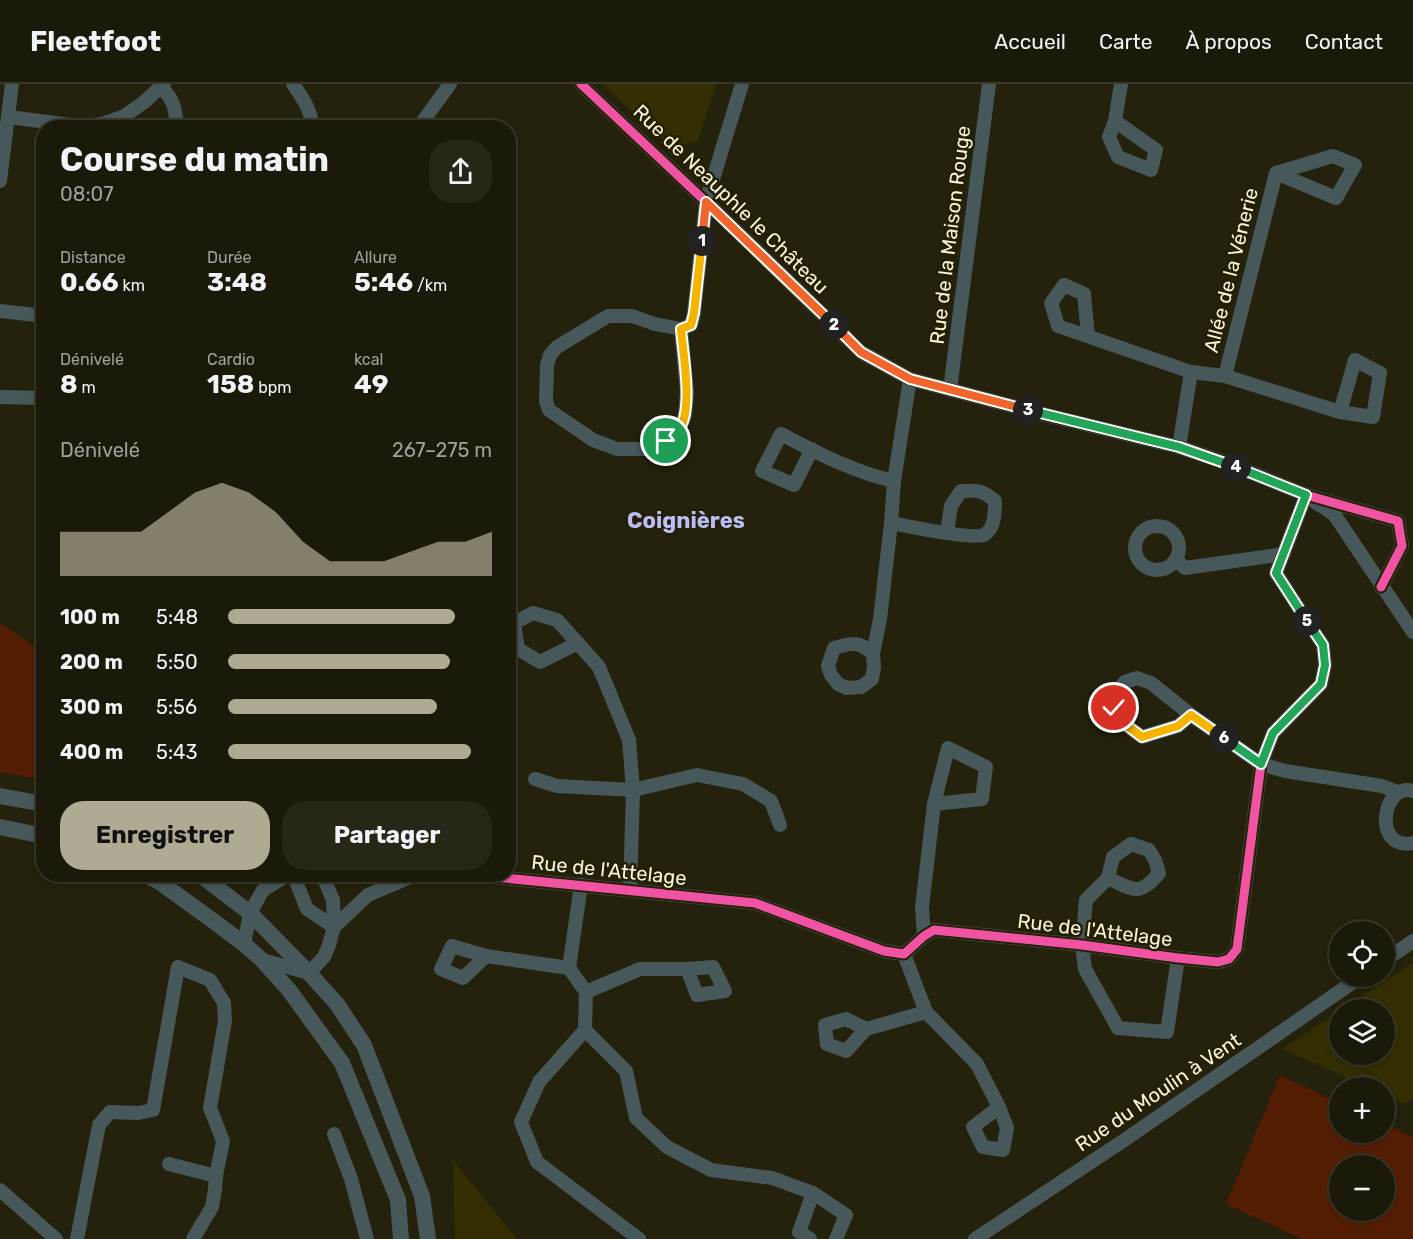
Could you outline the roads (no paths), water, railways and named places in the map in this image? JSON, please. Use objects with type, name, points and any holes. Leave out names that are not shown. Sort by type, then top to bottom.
[{"type":"street","points":[[0,181],[12,84]]},
{"type":"street","points":[[293,84],[309,109],[311,120]]},
{"type":"street","points":[[424,120],[450,84]]},
{"type":"street","name":"Rue de Neauphle le Château","points":[[581,84],[861,352],[910,379],[1179,447],[1225,462],[1306,495],[1398,521],[1402,546],[1381,587]]},
{"type":"street","points":[[681,329],[687,392],[685,415],[679,430],[666,441],[644,449],[617,449],[593,440],[549,410],[546,392],[547,365],[550,355],[557,347],[608,316],[632,316],[655,324],[681,329],[691,325],[706,202],[742,84]]},
{"type":"street","points":[[1115,121],[1122,84]]},
{"type":"street","points":[[113,120],[124,116],[163,86],[174,106],[176,120]]},
{"type":"street","name":"Rue de la Maison Rouge","points":[[950,390],[984,86]]},
{"type":"street","points":[[9,117],[36,121]]},
{"type":"street","name":"Allée de la Vénerie","points":[[1333,156],[1355,165],[1336,198],[1276,172],[1333,156]]},
{"type":"street","name":"Allée de la Vénerie","points":[[1225,376],[1276,172]]},
{"type":"street","points":[[0,310],[36,315]]},
{"type":"street","name":"Allée de la Vénerie","points":[[1088,336],[1191,372],[1225,376],[1340,412]]},
{"type":"street","name":"Allée de la Vénerie","points":[[1179,447],[1191,372]]},
{"type":"street","points":[[873,654],[880,619],[894,481],[910,379]]},
{"type":"street","points":[[0,397],[36,398]]},
{"type":"street","points":[[812,449],[875,477],[894,481]]},
{"type":"street","points":[[1306,495],[1334,514],[1413,632]]},
{"type":"street","name":"Rue de l'Attelage","points":[[924,936],[933,930],[1218,962],[1229,959],[1237,949],[1261,764],[1273,733],[1321,684],[1325,665],[1323,645],[1276,573],[1306,495]]},
{"type":"street","points":[[891,523],[947,533]]},
{"type":"street","points":[[1176,560],[1185,568],[1284,554]]},
{"type":"street","points":[[516,622],[533,613],[557,620],[599,667],[629,740],[633,790],[630,890]]},
{"type":"street","points":[[516,636],[518,648],[540,662],[578,643]]},
{"type":"street","points":[[1191,715],[1178,726],[1142,737],[1121,721],[1114,708],[1115,693],[1125,682],[1137,678],[1151,683],[1191,715],[1261,764],[1285,771],[1382,786],[1398,792]]},
{"type":"street","points":[[934,804],[982,799],[986,767],[948,748],[934,804],[922,907],[924,936],[903,954],[927,1012],[977,1064],[999,1107]]},
{"type":"street","points":[[534,779],[557,786],[633,790],[697,775],[743,784],[771,801],[780,825]]},
{"type":"street","points":[[1413,791],[1408,789],[1398,792],[1390,801],[1385,823],[1388,832],[1398,842],[1413,843]]},
{"type":"street","points":[[0,796],[36,803]]},
{"type":"street","points":[[0,827],[36,834]]},
{"type":"street","points":[[1108,878],[1086,900],[1082,945],[1085,969],[1119,1028],[1167,1032],[1178,958]]},
{"type":"street","name":"Rue de l'Attelage","points":[[516,879],[755,903],[884,951],[903,954]]},
{"type":"street","points":[[159,882],[244,944],[262,960],[289,990],[342,1064],[398,1200],[402,1239]]},
{"type":"street","points":[[209,882],[250,913],[309,973],[337,1004],[364,1045],[422,1196],[428,1239]]},
{"type":"street","points":[[244,944],[250,913],[263,890],[277,882]]},
{"type":"street","points":[[295,882],[307,909],[334,927]]},
{"type":"street","points":[[309,973],[324,957],[334,927],[333,900],[325,882]]},
{"type":"street","points":[[334,927],[368,895],[398,882]]},
{"type":"street","points":[[581,885],[569,968],[586,992],[585,1030],[539,1082],[521,1122],[537,1161],[623,1234],[639,1239]]},
{"type":"street","points":[[1395,953],[1413,941]]},
{"type":"street","points":[[486,956],[569,968]]},
{"type":"street","points":[[262,960],[309,973]]},
{"type":"street","points":[[77,1239],[99,1125],[111,1112],[138,1113],[153,1110],[178,967],[210,980],[224,1004],[225,1022],[210,1108],[223,1142],[212,1207],[193,1239]]},
{"type":"street","points":[[586,992],[640,969],[687,969]]},
{"type":"street","name":"Rue du Moulin à Vent","points":[[975,1239],[1123,1141],[1346,987]]},
{"type":"street","points":[[866,1029],[927,1012]]},
{"type":"street","points":[[585,1030],[626,1071],[636,1118],[667,1147],[711,1170],[772,1178],[813,1193],[846,1215],[836,1239]]},
{"type":"street","points":[[334,1134],[351,1179],[367,1239]]},
{"type":"street","points":[[169,1164],[216,1176]]},
{"type":"street","points":[[0,1190],[56,1239]]},
{"type":"street","points":[[810,1239],[799,1232],[813,1193]]},
{"type":"district","name":"Coignières","points":[[686,520]]}]
